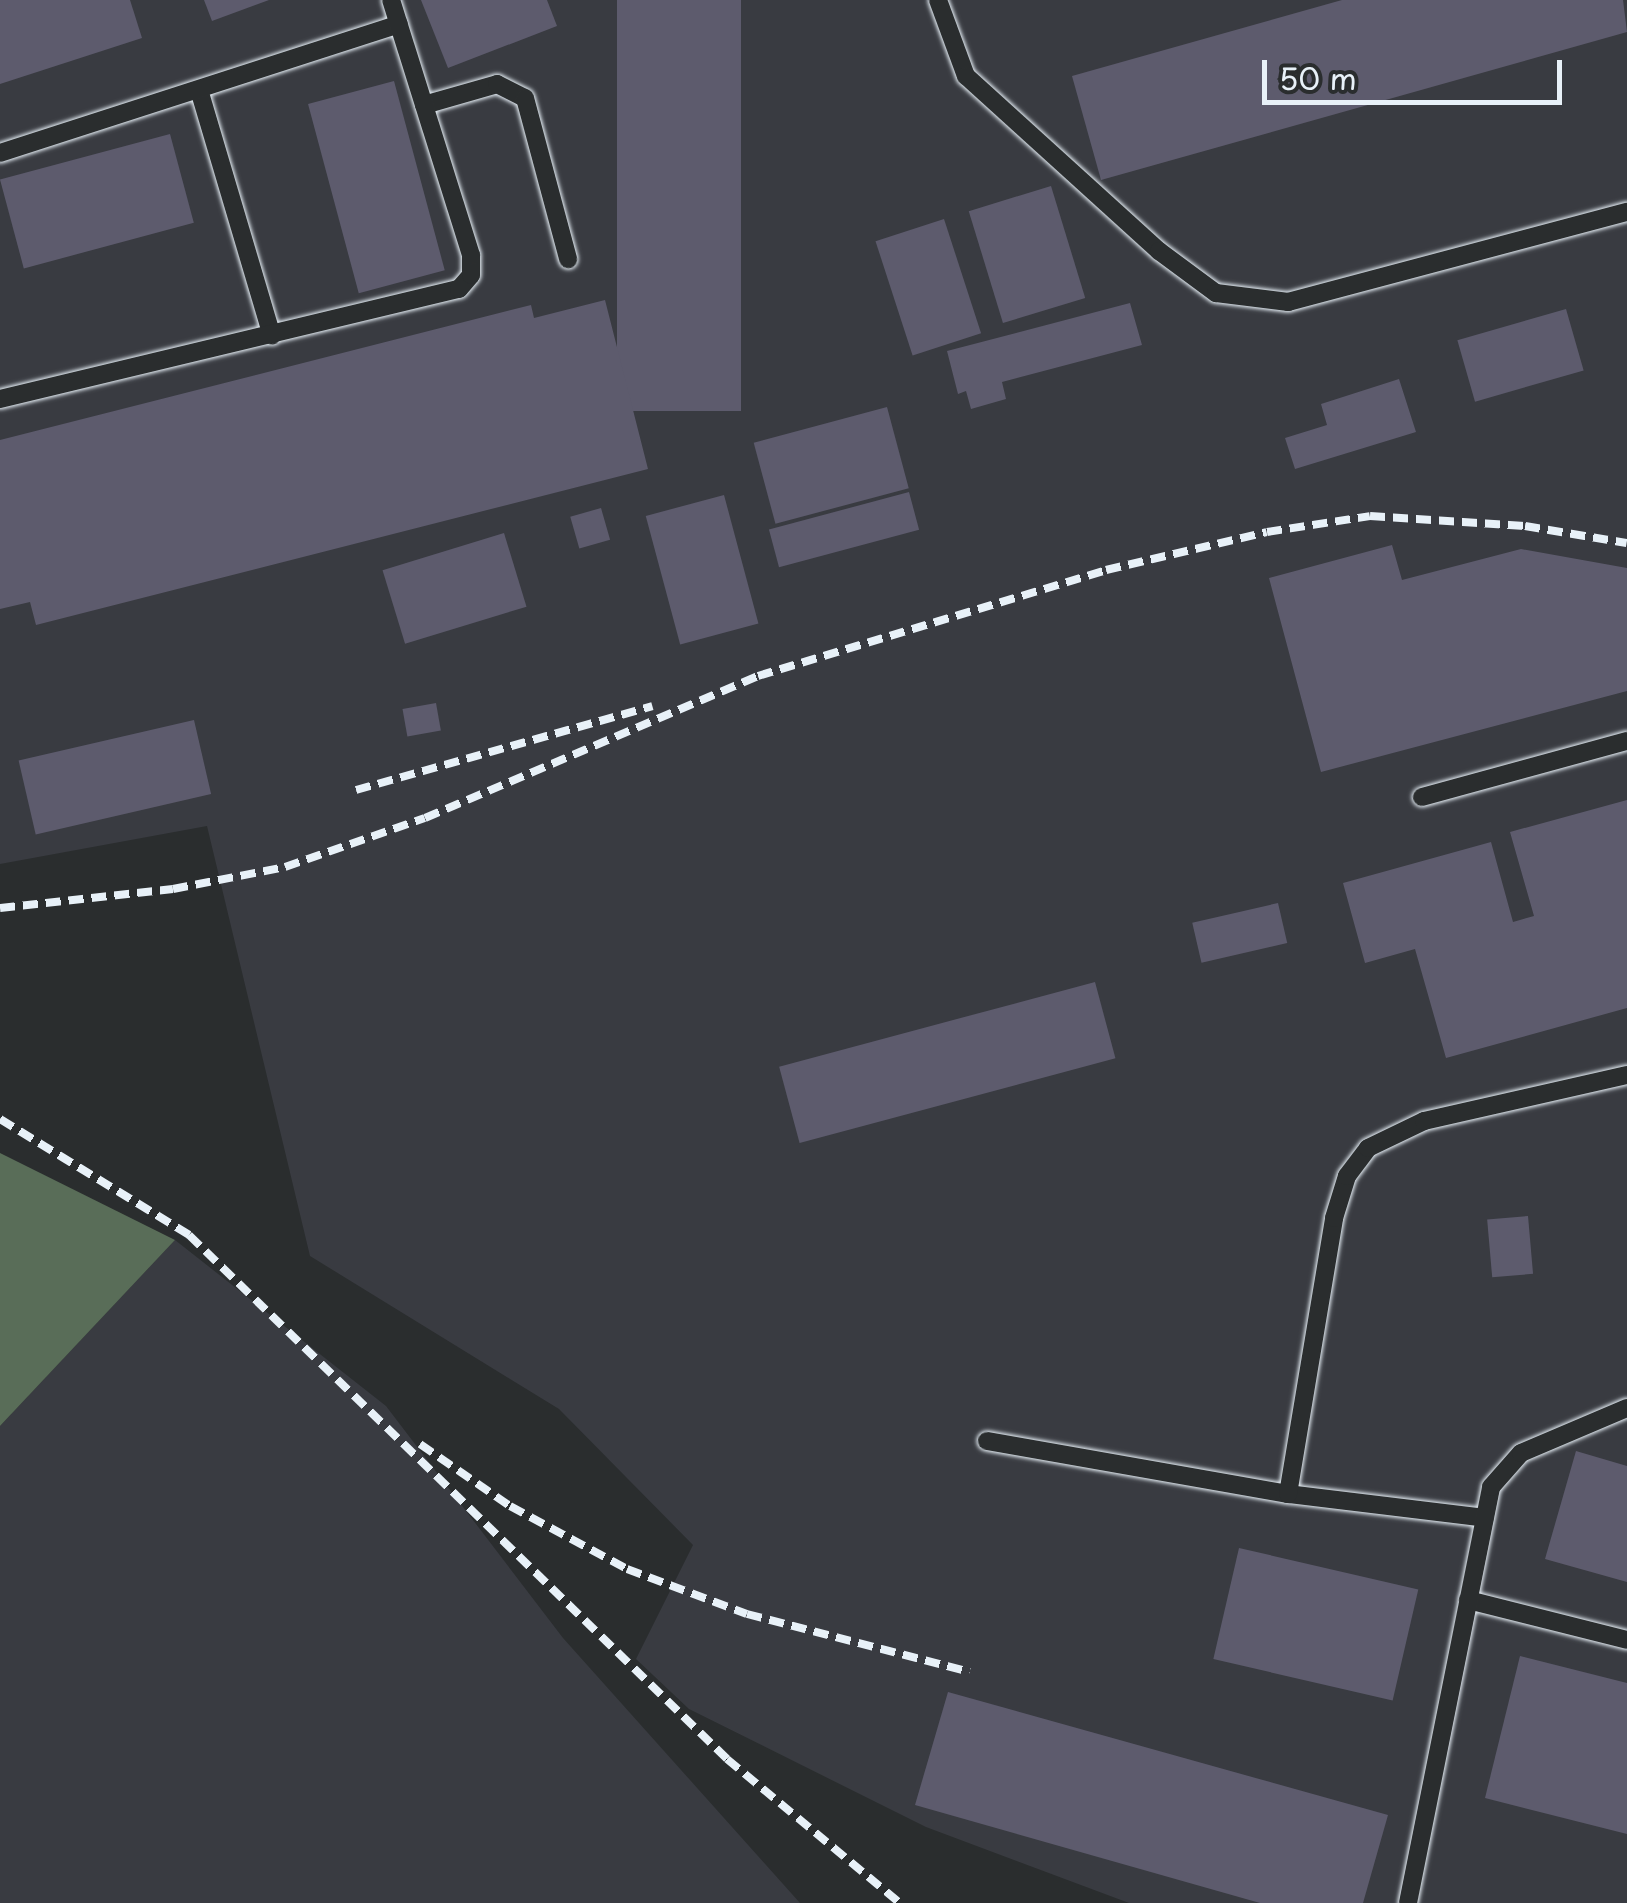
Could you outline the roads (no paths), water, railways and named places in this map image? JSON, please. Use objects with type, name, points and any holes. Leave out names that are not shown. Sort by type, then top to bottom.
[{"type":"lane","points":[[0,399],[459,290],[472,276],[390,0]]},
{"type":"lane","points":[[938,0],[966,76],[1160,252],[1216,293],[1288,302],[1627,212]]},
{"type":"lane","points":[[0,153],[200,93],[399,24]]},
{"type":"lane","points":[[424,105],[496,84],[525,98],[568,260]]},
{"type":"lane","points":[[200,93],[272,336]]},
{"type":"lane","points":[[1422,797],[1627,741]]},
{"type":"lane","points":[[1288,1494],[1334,1218],[1348,1176],[1368,1148],[1424,1121],[1627,1074]]},
{"type":"lane","points":[[1408,1903],[1485,1518],[1501,1467],[1627,1408]]},
{"type":"lane","points":[[987,1441],[1288,1494],[1485,1518]]},
{"type":"lane","points":[[1468,1600],[1627,1640]]},
{"type":"railway","points":[[0,908],[173,889],[285,867],[425,818],[758,676],[1106,570],[1267,532],[1370,516],[1525,526],[1627,543]]},
{"type":"railway","points":[[356,790],[652,706]]},
{"type":"railway","points":[[0,1119],[189,1235],[727,1759],[900,1903]]},
{"type":"railway","points":[[420,1444],[510,1506],[627,1569],[747,1614],[970,1672]]}]
